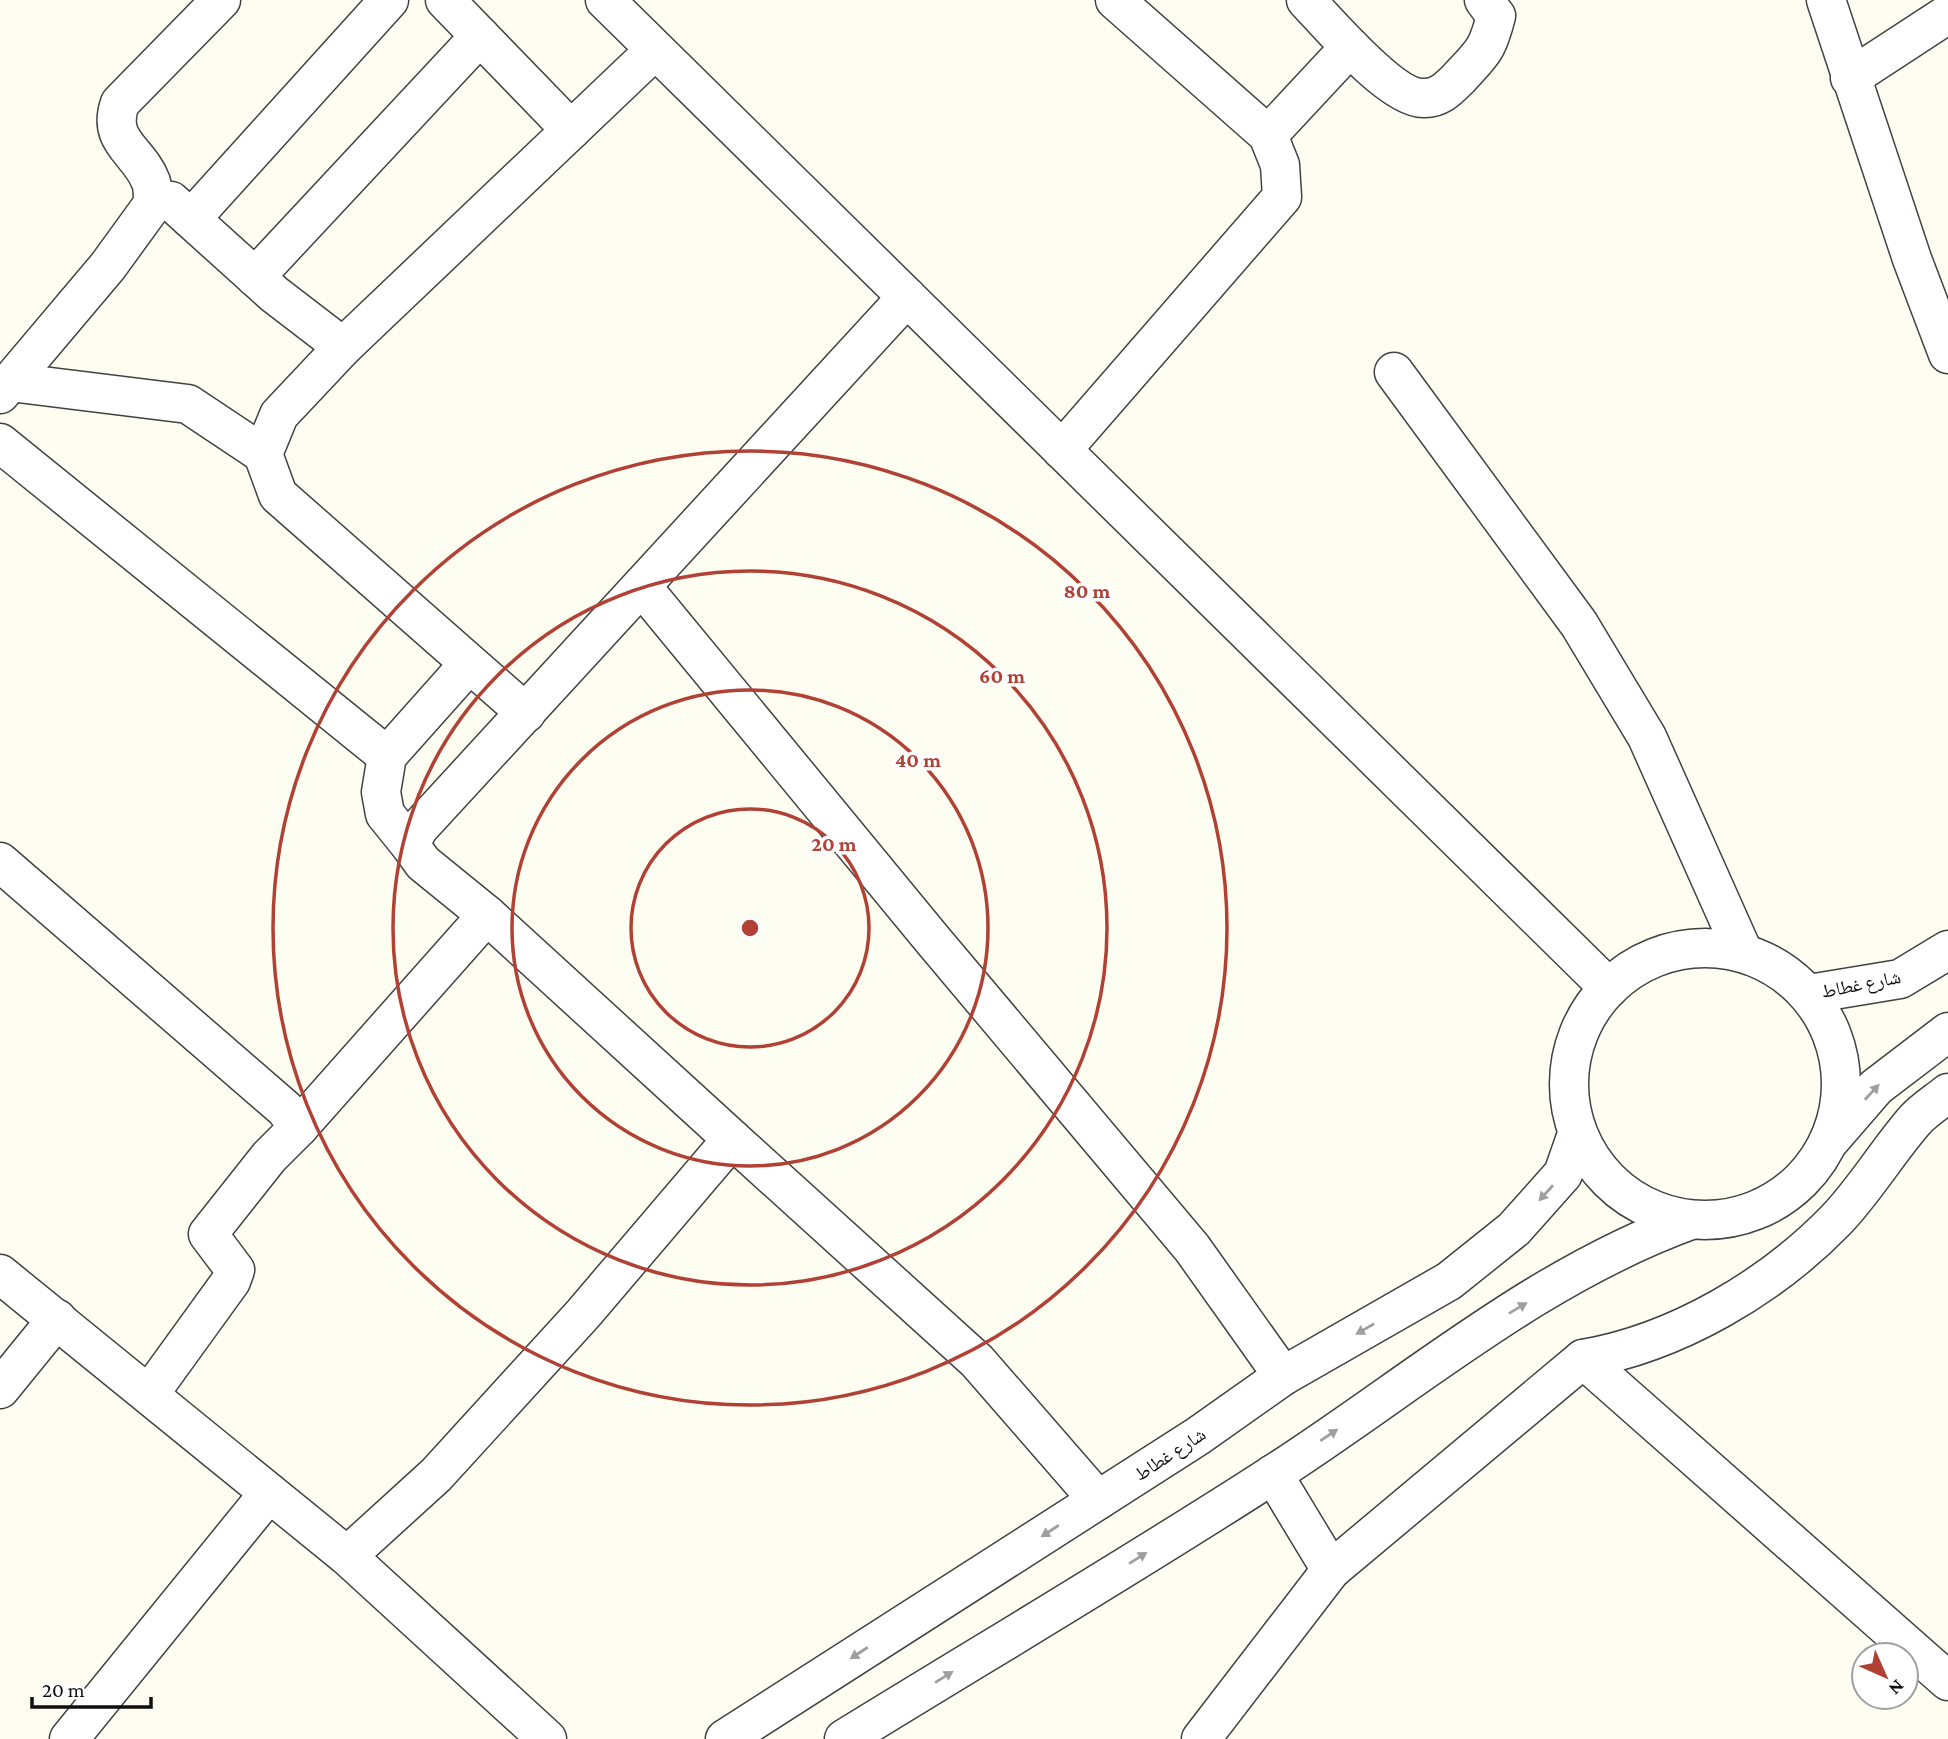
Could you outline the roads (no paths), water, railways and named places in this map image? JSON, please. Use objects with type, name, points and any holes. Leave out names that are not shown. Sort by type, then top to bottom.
[{"type":"street","points":[[221,0],[120,103],[114,120],[120,137],[151,182],[255,277],[343,347]]},
{"type":"street","points":[[191,219],[388,0]]},
{"type":"street","points":[[445,0],[571,130]]},
{"type":"street","points":[[605,0],[1609,988]]},
{"type":"street","points":[[1062,450],[1282,197],[1280,165],[1268,135],[1115,0]]},
{"type":"street","points":[[1306,0],[1350,47],[1401,92],[1423,99],[1444,93],[1489,46],[1496,16],[1484,0]]},
{"type":"street","points":[[1826,0],[1850,78],[1948,354]]},
{"type":"street","points":[[1850,78],[1948,14]]},
{"type":"street","points":[[255,277],[480,36]]},
{"type":"street","points":[[1268,135],[1350,47]]},
{"type":"street","points":[[262,454],[279,415],[343,347],[655,50]]},
{"type":"street","points":[[5,388],[140,225],[153,204],[151,182]]},
{"type":"street","points":[[410,845],[418,829],[643,588],[907,297]]},
{"type":"street","points":[[1394,372],[1579,624],[1620,691],[1662,769],[1743,952]]},
{"type":"street","points":[[5,388],[188,404],[262,454],[278,495],[468,665],[526,713]]},
{"type":"street","points":[[0,443],[387,756]]},
{"type":"street","points":[[643,588],[932,939],[1192,1248],[1283,1376]]},
{"type":"street","points":[[468,665],[387,756],[381,792],[385,814],[423,863],[487,915],[976,1362],[1098,1500]]},
{"type":"street","points":[[0,862],[285,1109],[299,1127]]},
{"type":"street","points":[[150,1393],[231,1281],[235,1270],[208,1234],[270,1157],[487,915]]},
{"type":"street","points":[[1827,1144],[1839,1108],[1839,1055],[1828,1021],[1809,994],[1781,969],[1743,952],[1700,947],[1656,956],[1622,975],[1595,1002],[1577,1034],[1568,1068],[1568,1100],[1577,1134],[1597,1170],[1619,1191],[1651,1210],[1690,1220],[1721,1220],[1750,1213],[1777,1200],[1798,1184],[1827,1144],[1876,1087],[1948,1032]]},
{"type":"street","name":"شارع غطاط","points":[[1809,994],[1900,979],[1948,950]]},
{"type":"street","points":[[1201,1739],[1331,1570],[1583,1359],[1620,1353],[1692,1324],[1768,1278],[1835,1221],[1917,1118],[1948,1094]]},
{"type":"street","name":"شارع غطاط","points":[[725,1739],[1098,1500],[1283,1376],[1449,1281],[1514,1228],[1563,1174],[1577,1134]]},
{"type":"street","points":[[347,1556],[445,1465],[583,1314],[732,1139]]},
{"type":"street","points":[[844,1739],[1273,1474],[1484,1329],[1648,1235],[1690,1220]]},
{"type":"street","points":[[0,1274],[150,1393],[347,1556],[547,1739]]},
{"type":"street","points":[[0,1388],[57,1319]]},
{"type":"street","points":[[1583,1359],[1946,1674]]},
{"type":"street","points":[[1273,1474],[1331,1570]]},
{"type":"street","points":[[69,1739],[268,1493]]}]
